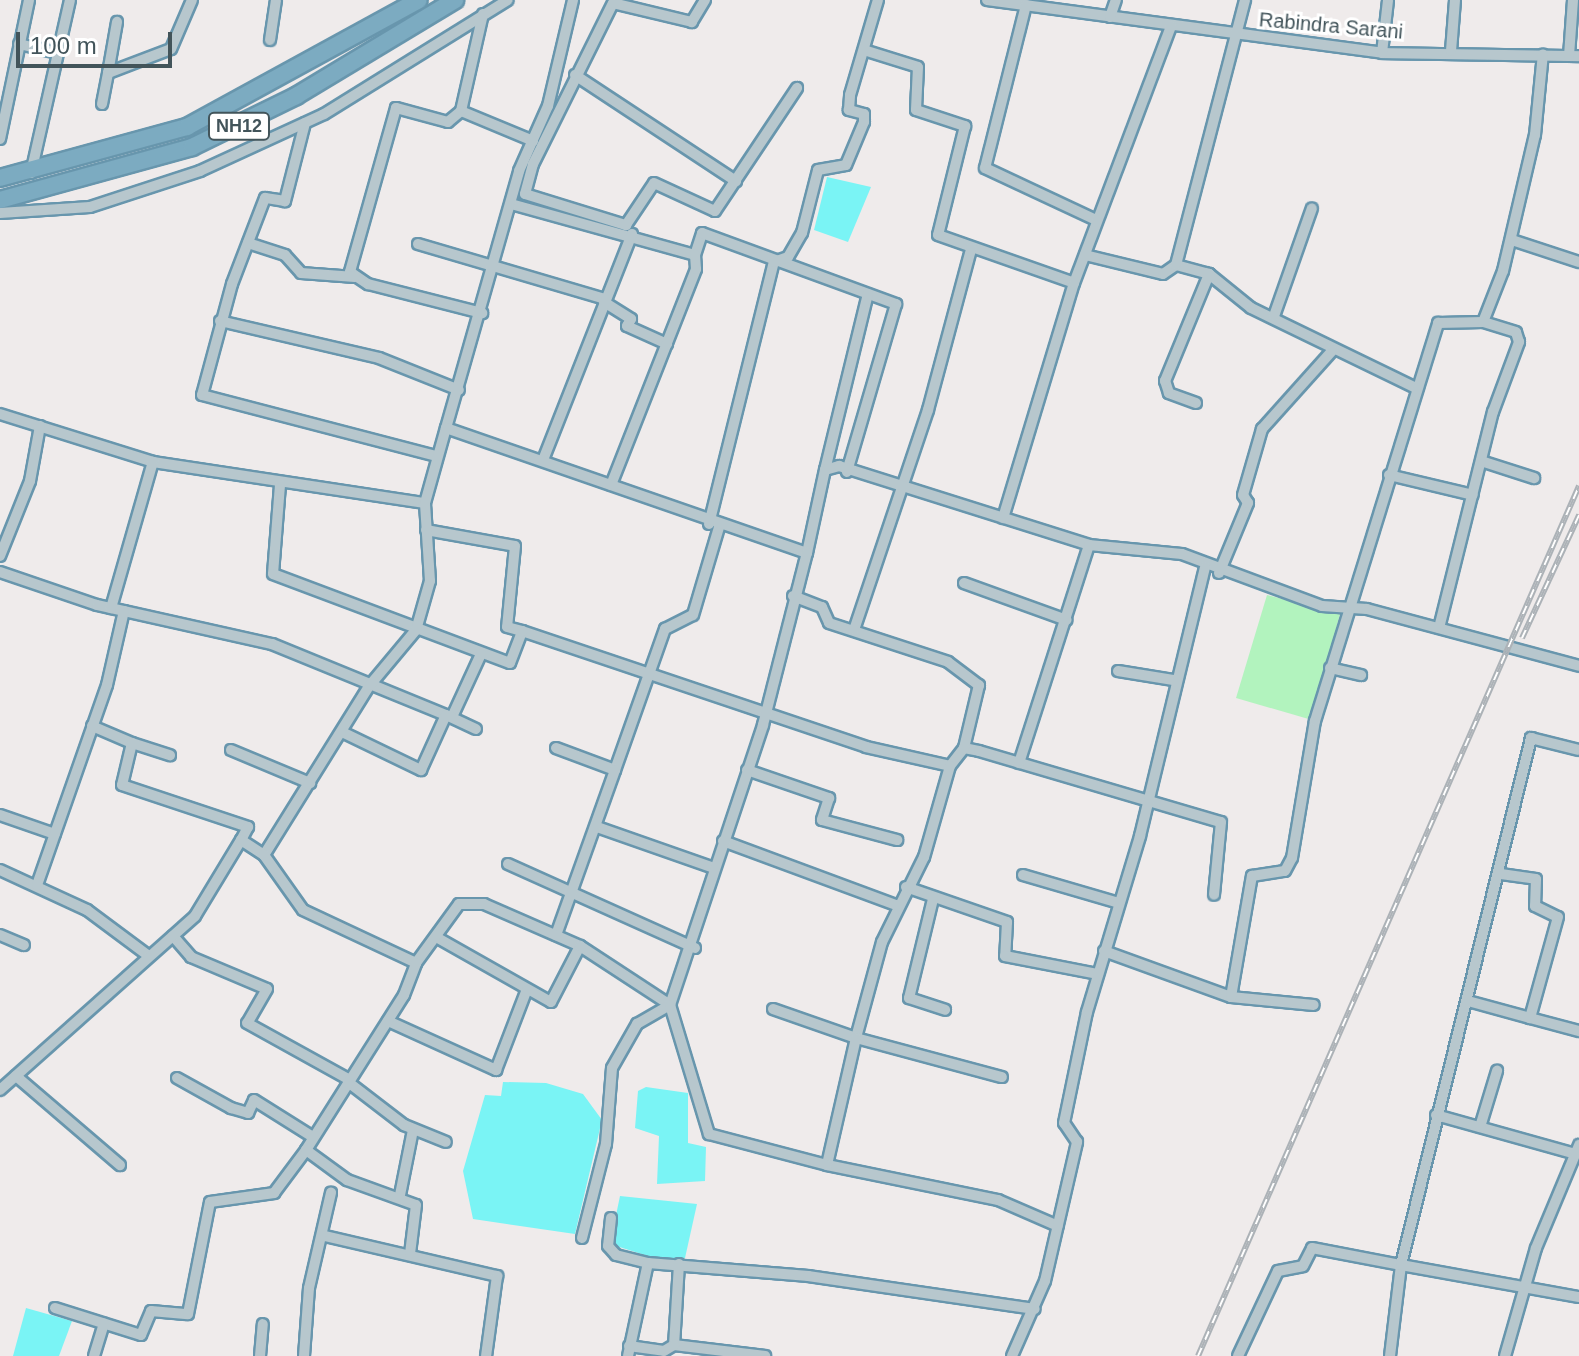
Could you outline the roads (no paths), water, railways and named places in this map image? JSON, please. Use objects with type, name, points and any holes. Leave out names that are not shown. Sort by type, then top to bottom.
[{"type":"highway","name":"NH12","points":[[0,178],[134,147],[230,108],[419,0]]},
{"type":"highway","name":"NH12","points":[[0,200],[192,147],[296,96],[455,0]]},
{"type":"street","points":[[0,139],[29,0]]},
{"type":"street","points":[[31,173],[70,0]]},
{"type":"street","points":[[108,73],[171,49],[192,0]]},
{"type":"street","points":[[270,40],[276,0]]},
{"type":"street","points":[[0,213],[90,207],[143,194],[305,123],[508,0]]},
{"type":"street","points":[[264,855],[370,685],[416,630],[430,581],[425,503],[436,456],[459,390],[573,0]]},
{"type":"street","points":[[705,0],[692,22],[617,0],[575,75],[525,194],[626,225],[654,183],[708,212],[736,181],[797,88]]},
{"type":"street","points":[[774,262],[788,257],[802,233],[818,170],[852,157],[864,114],[849,110],[850,95],[867,51],[878,0]]},
{"type":"street","name":"Rabindra Sarani","points":[[987,0],[1382,53],[1451,51],[1574,56]]},
{"type":"street","points":[[1110,17],[1116,0]]},
{"type":"street","points":[[1085,255],[1163,274],[1176,265],[1245,0]]},
{"type":"street","points":[[1382,53],[1388,0]]},
{"type":"street","points":[[1451,51],[1455,0]]},
{"type":"street","points":[[1573,0],[1574,56]]},
{"type":"street","points":[[1022,3],[985,168],[1096,220]]},
{"type":"street","points":[[355,277],[351,257],[396,108],[448,122],[461,111],[483,14]]},
{"type":"street","points":[[102,104],[117,22]]},
{"type":"street","points":[[1003,518],[1074,283],[1171,26]]},
{"type":"street","points":[[19,44],[57,53]]},
{"type":"street","points":[[867,51],[918,67],[916,110],[965,126],[938,235],[1074,283]]},
{"type":"street","points":[[1483,322],[1512,240],[1543,54]]},
{"type":"street","points":[[575,75],[736,181]]},
{"type":"street","points":[[461,111],[533,141]]},
{"type":"street","points":[[305,123],[285,201],[265,198],[248,243],[220,321],[204,399],[436,456]]},
{"type":"street","points":[[511,204],[632,234],[695,255]]},
{"type":"street","points":[[1266,313],[1312,208]]},
{"type":"street","points":[[611,485],[667,344],[702,233],[774,262],[896,304],[847,472]]},
{"type":"street","points":[[543,460],[632,234]]},
{"type":"street","points":[[1512,240],[1579,262]]},
{"type":"street","points":[[248,243],[285,255],[301,273],[355,277],[482,313]]},
{"type":"street","points":[[418,244],[493,271],[605,301],[631,319],[627,326],[667,344]]},
{"type":"street","points":[[854,630],[971,249]]},
{"type":"street","points":[[556,935],[670,621],[691,621],[774,262]]},
{"type":"street","points":[[1176,265],[1209,274],[1266,313],[1320,335],[1333,350],[1416,388]]},
{"type":"street","points":[[1196,403],[1169,393],[1165,381],[1209,274]]},
{"type":"street","points":[[582,1238],[606,1144],[612,1068],[637,1024],[670,1005],[695,948],[714,868],[765,714],[793,596],[807,553],[868,294]]},
{"type":"street","points":[[220,321],[379,358],[459,390]]},
{"type":"street","points":[[1231,997],[1252,876],[1285,871],[1292,858],[1330,668],[1438,323],[1483,322],[1516,332],[1519,342],[1481,461],[1439,628]]},
{"type":"street","points":[[1219,573],[1248,503],[1243,495],[1262,429],[1333,350]]},
{"type":"street","points":[[0,414],[153,462],[280,485],[425,503]]},
{"type":"street","points":[[0,556],[30,481],[40,426]]},
{"type":"street","points":[[446,428],[543,460],[714,526],[807,553]]},
{"type":"street","points":[[1481,461],[1534,478]]},
{"type":"street","points":[[111,608],[153,462]]},
{"type":"street","points":[[825,470],[847,472],[1089,545],[1159,549],[1219,573],[1579,666]]},
{"type":"street","points":[[1389,475],[1473,495]]},
{"type":"street","points":[[280,485],[273,574],[510,663],[522,631]]},
{"type":"street","points":[[426,530],[515,546],[507,627],[652,673],[765,714],[950,766]]},
{"type":"street","points":[[1019,763],[1089,545]]},
{"type":"street","points":[[1012,1356],[1035,1309],[1058,1226],[1077,1142],[1064,1123],[1098,974],[1148,805],[1173,680],[1205,568]]},
{"type":"street","points":[[0,572],[111,608],[272,644],[476,729]]},
{"type":"street","points":[[964,583],[1067,620]]},
{"type":"street","points":[[793,596],[822,607],[829,623],[948,662],[979,685],[964,748],[950,766],[924,857],[896,905],[856,1038],[827,1165]]},
{"type":"street","points":[[37,885],[92,726],[124,611]]},
{"type":"street","points":[[342,732],[421,770],[481,654]]},
{"type":"street","points":[[1330,668],[1361,675]]},
{"type":"street","points":[[1118,671],[1173,680]]},
{"type":"street","points":[[92,726],[170,755]]},
{"type":"street","points":[[1390,1356],[1401,1265],[1436,1115],[1501,874],[1531,738],[1579,750]]},
{"type":"street","points":[[0,1090],[195,916],[248,827],[122,785],[132,743]]},
{"type":"street","points":[[556,748],[615,770]]},
{"type":"street","points":[[964,748],[1148,805],[1225,825],[1214,895]]},
{"type":"street","points":[[231,750],[310,783]]},
{"type":"street","points":[[747,770],[829,798],[822,820],[897,840]]},
{"type":"street","points":[[0,815],[55,834]]},
{"type":"street","points":[[597,827],[714,868]]},
{"type":"street","points":[[241,840],[264,855],[303,910],[416,963]]},
{"type":"street","points":[[723,841],[896,905]]},
{"type":"street","points":[[508,864],[572,897],[695,948]]},
{"type":"street","points":[[0,870],[87,910],[149,956]]},
{"type":"street","points":[[1501,874],[1536,879],[1535,906],[1558,917],[1530,1018]]},
{"type":"street","points":[[1023,875],[1119,903]]},
{"type":"street","points":[[906,887],[933,899],[1007,922],[1005,956],[1098,974]]},
{"type":"street","points":[[933,899],[909,998],[945,1010]]},
{"type":"street","points":[[55,1308],[141,1335],[151,1311],[188,1314],[210,1202],[274,1193],[306,1150],[388,1021],[416,963],[459,904],[484,904],[580,946],[670,1005],[709,1134],[827,1165],[998,1200],[1058,1226]]},
{"type":"street","points":[[0,935],[24,945]]},
{"type":"street","points":[[173,936],[191,957],[267,989],[247,1023],[349,1081],[413,1130],[446,1142]]},
{"type":"street","points":[[436,937],[526,992],[551,1002],[580,946]]},
{"type":"street","points":[[1104,951],[1231,997],[1314,1005]]},
{"type":"street","points":[[388,1021],[496,1070],[526,992]]},
{"type":"street","points":[[1468,1001],[1579,1031]]},
{"type":"street","points":[[773,1009],[856,1038],[1002,1077]]},
{"type":"street","points":[[1480,1127],[1497,1071]]},
{"type":"street","points":[[16,1076],[120,1165]]},
{"type":"street","points":[[177,1078],[231,1108],[248,1113],[254,1100],[313,1137]]},
{"type":"street","points":[[1436,1115],[1578,1149],[1525,1289],[1505,1356]]},
{"type":"street","points":[[400,1195],[413,1130]]},
{"type":"street","points":[[306,1150],[347,1180],[400,1195],[416,1205],[410,1254]]},
{"type":"street","points":[[304,1356],[309,1288],[325,1236],[331,1193]]},
{"type":"street","points":[[611,1218],[608,1246],[616,1255],[648,1263],[679,1264],[1035,1309]]},
{"type":"street","points":[[325,1236],[497,1276],[486,1356]]},
{"type":"street","points":[[1238,1356],[1278,1271],[1303,1266],[1312,1248],[1579,1297]]},
{"type":"street","points":[[648,1263],[628,1351],[664,1351],[674,1345],[765,1356]]},
{"type":"street","points":[[674,1345],[679,1264]]},
{"type":"street","points":[[94,1356],[104,1323]]},
{"type":"street","points":[[260,1356],[263,1324]]},
{"type":"water","points":[[827,177],[871,187],[848,242],[814,230]]},
{"type":"water","points":[[503,1082],[546,1083],[583,1094],[602,1120],[575,1234],[473,1219],[463,1171],[485,1095],[501,1096]]},
{"type":"water","points":[[646,1087],[688,1093],[688,1143],[706,1147],[705,1181],[657,1184],[659,1136],[635,1128],[638,1091]]},
{"type":"water","points":[[620,1196],[697,1204],[685,1258],[654,1258],[610,1244]]},
{"type":"water","points":[[26,1308],[72,1321],[59,1356],[13,1356]]},
{"type":"railway","points":[[1198,1356],[1579,486]]},
{"type":"railway","points":[[1522,638],[1579,515]]}]
